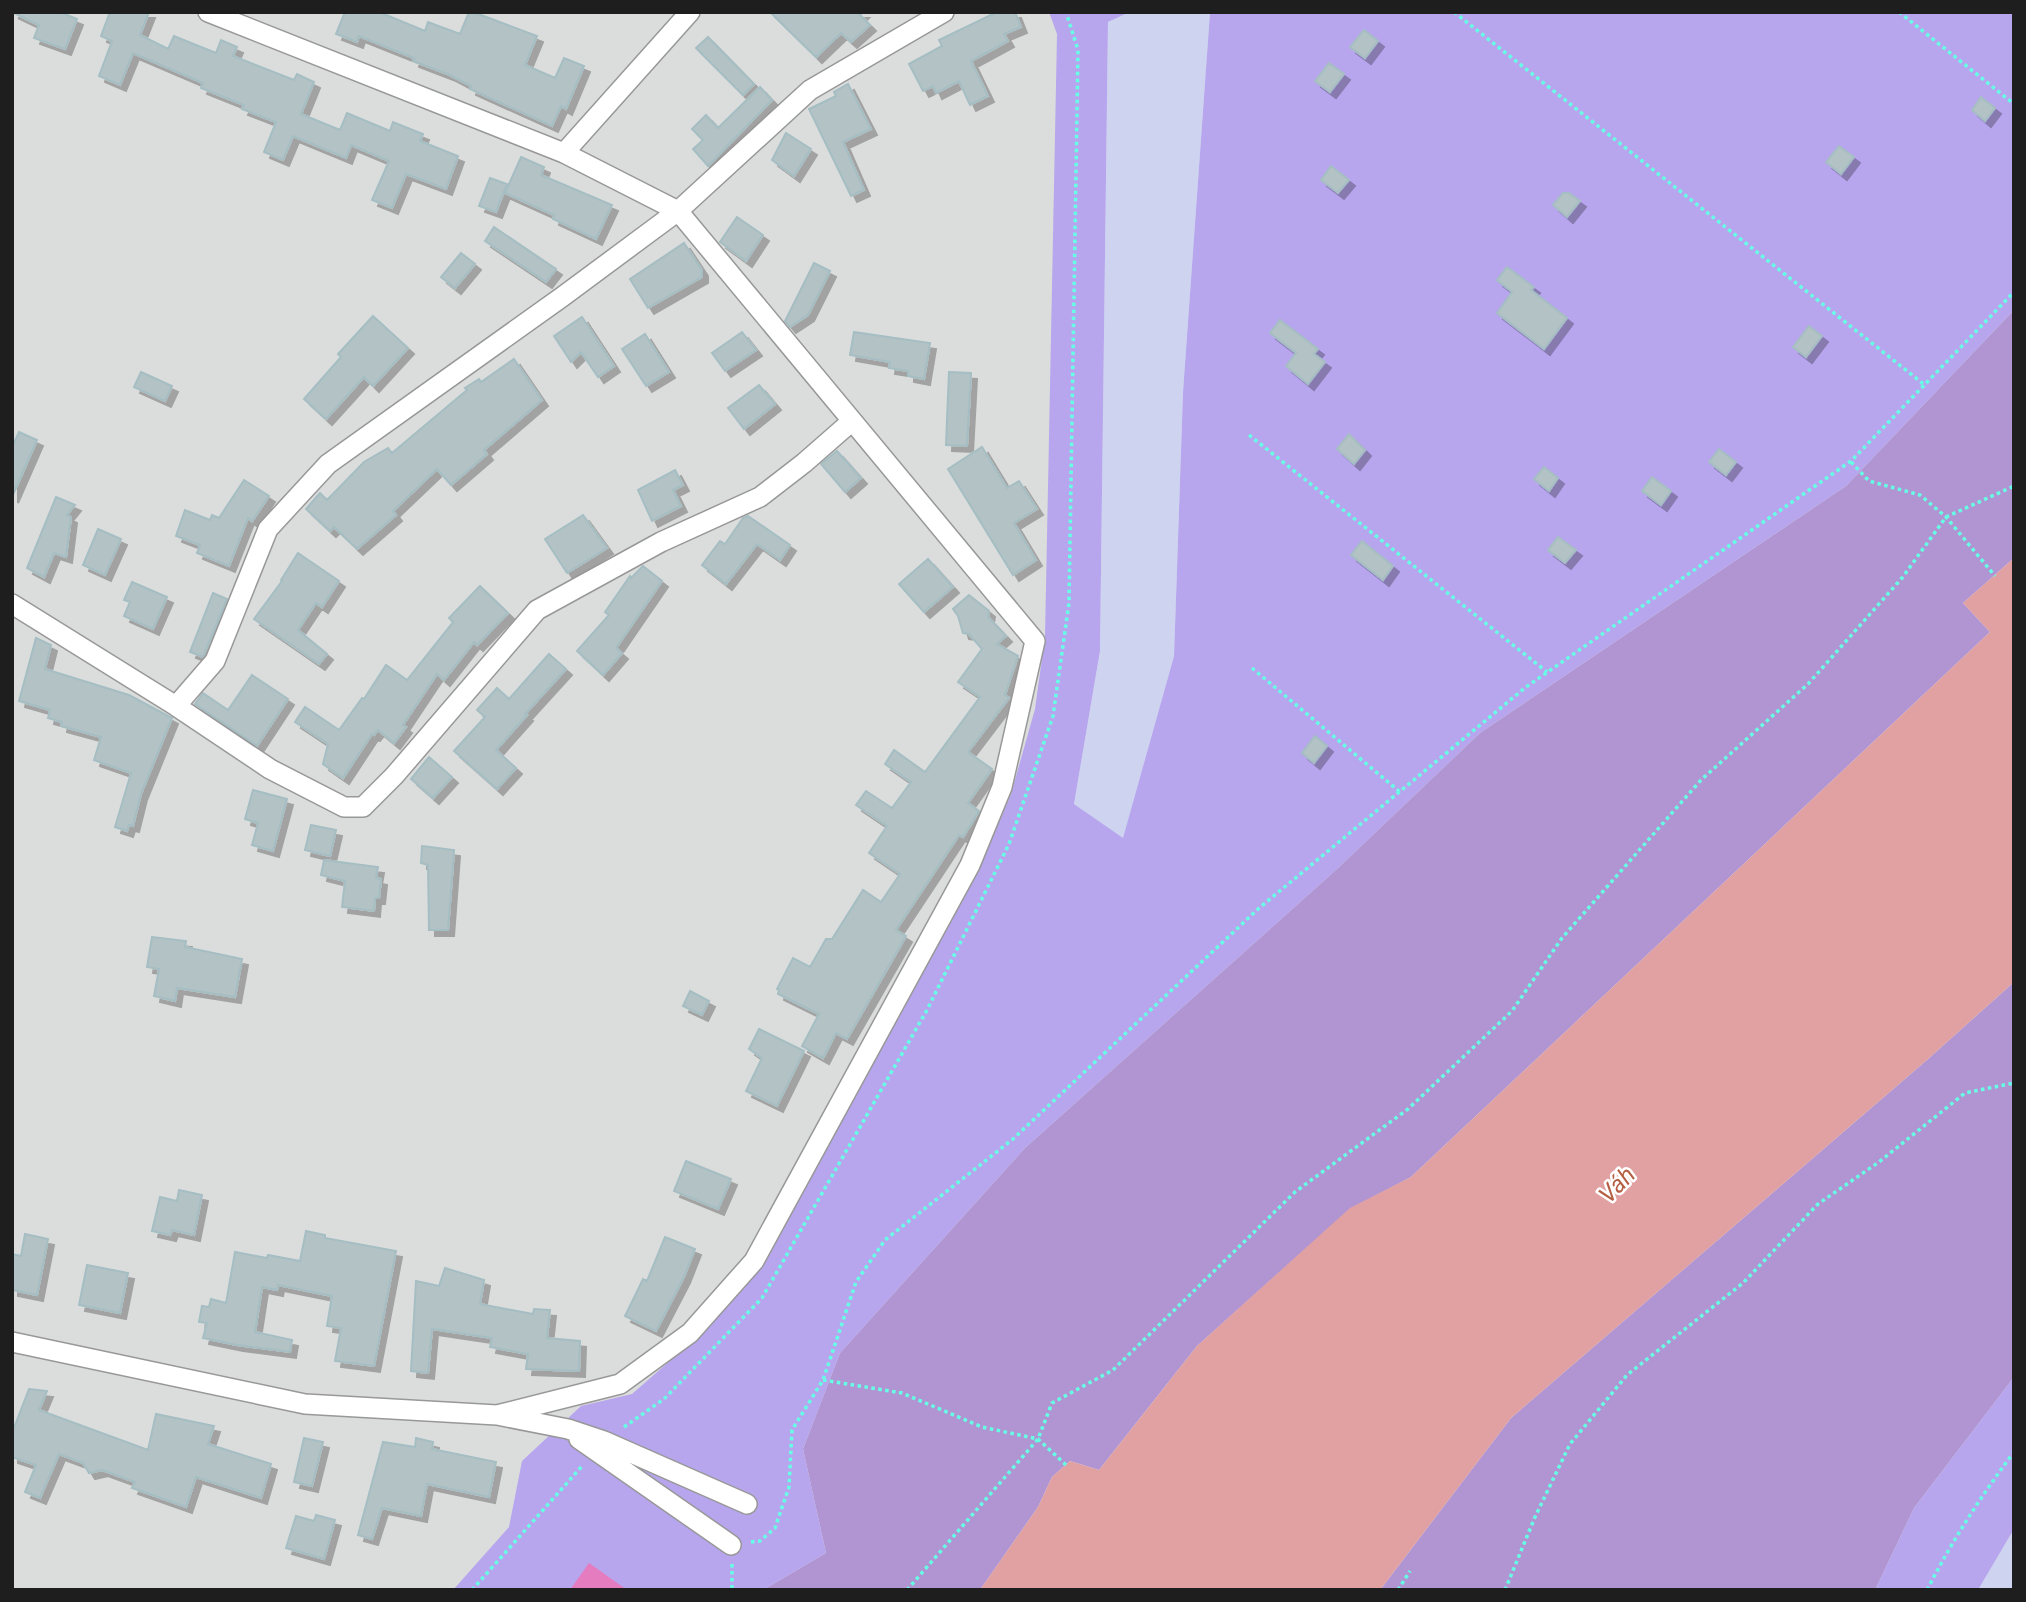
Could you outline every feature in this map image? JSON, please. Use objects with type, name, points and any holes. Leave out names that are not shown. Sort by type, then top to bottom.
[{"type":"street","points":[[208,12],[564,153],[678,211],[1035,641],[1002,787],[970,865],[754,1261],[690,1333],[620,1384],[497,1415]]},
{"type":"street","points":[[564,153],[691,12]]},
{"type":"street","points":[[176,706],[215,661],[268,529],[328,464],[678,211],[810,90],[944,12]]},
{"type":"street","points":[[12,604],[176,706],[270,769],[344,807],[363,807],[394,776],[537,610],[661,542],[760,497],[852,421]]},
{"type":"street","points":[[12,1342],[305,1404],[497,1415],[568,1429],[600,1446],[747,1504]]},
{"type":"street","points":[[600,1446],[731,1545]]},
{"type":"path","points":[[472,1590],[600,1446],[664,1399],[762,1298],[927,1010],[1009,844],[1053,716],[1069,603],[1078,50],[1066,12]]},
{"type":"path","points":[[1454,12],[1926,386]]},
{"type":"path","points":[[1899,12],[2014,104]]},
{"type":"path","points":[[732,1590],[731,1545],[760,1541],[775,1528],[789,1487],[792,1430],[822,1380],[856,1282],[885,1240],[1013,1139],[1258,909],[1526,687],[1851,461],[2014,292]]},
{"type":"path","points":[[1249,435],[1547,672]]},
{"type":"path","points":[[1851,461],[1869,481],[1920,495],[1946,517],[1995,576]]},
{"type":"path","points":[[907,1590],[1038,1439],[1052,1403],[1113,1370],[1295,1192],[1408,1109],[1512,1011],[1562,937],[1701,780],[1808,684],[1902,578],[1946,517],[2014,486]]},
{"type":"path","points":[[1252,668],[1400,792]]},
{"type":"path","points":[[1505,1590],[1535,1517],[1570,1444],[1627,1375],[1744,1283],[1818,1204],[1879,1162],[1965,1093],[2014,1083]]},
{"type":"path","points":[[822,1380],[902,1393],[982,1427],[1038,1439],[1066,1465]]},
{"type":"path","points":[[1927,1590],[1989,1485],[2014,1452]]},
{"type":"path","points":[[1398,1590],[1410,1571]]},
{"type":"shaded area","points":[[12,12],[1104,12],[1074,804],[529,1590],[12,1590]]},
{"type":"shaded area","points":[[1049,12],[1130,12],[1108,22],[1100,651],[1074,804],[1123,838],[1174,656],[1183,392],[1210,12],[2014,12],[2014,310],[1846,486],[1480,733],[1337,869],[1025,1148],[840,1353],[803,1449],[826,1553],[763,1590],[453,1590],[509,1527],[522,1461],[581,1406],[632,1394],[696,1338],[756,1271],[978,871],[1011,794],[1035,709],[1045,637],[1057,34]]},
{"type":"shaded area","points":[[1130,12],[1210,12],[1183,392],[1174,656],[1123,839],[1074,804],[1100,651],[1108,22]]},
{"type":"shaded area","points":[[2014,310],[2014,558],[1963,603],[1990,632],[1411,1177],[1350,1209],[1197,1346],[1099,1470],[1070,1461],[1052,1477],[1038,1507],[980,1590],[763,1590],[826,1553],[803,1449],[840,1353],[1025,1148],[1337,869],[1480,733],[1846,486]]},
{"type":"shaded area","points":[[2014,982],[2014,1377],[1914,1508],[1875,1590],[1380,1590],[1511,1418]]},
{"type":"shaded area","points":[[2014,1377],[2014,1529],[1978,1590],[1875,1590],[1914,1508]]},
{"type":"shaded area","points":[[2014,1529],[2014,1590],[1978,1590]]},
{"type":"shaded area","points":[[589,1563],[627,1590],[570,1590]]},
{"type":"water","name":"Váh","points":[[2014,558],[2014,982],[1511,1418],[1380,1590],[980,1590],[1038,1507],[1052,1477],[1070,1461],[1099,1470],[1197,1346],[1350,1208],[1411,1177],[1990,632],[1963,603]]},
{"type":"building","points":[[12,12],[60,12],[77,19],[65,49],[34,38],[39,25]]},
{"type":"building","points":[[110,12],[149,12],[140,35],[168,49],[174,36],[216,53],[221,40],[237,47],[233,56],[294,80],[297,74],[314,82],[301,114],[340,130],[347,113],[390,131],[393,122],[423,134],[420,141],[458,156],[446,189],[406,174],[392,208],[372,200],[389,161],[351,145],[346,158],[293,136],[283,160],[264,152],[276,122],[242,109],[244,105],[201,88],[203,83],[133,53],[120,85],[99,76],[112,41],[101,36]]},
{"type":"building","points":[[345,12],[379,12],[425,31],[428,22],[460,34],[469,12],[473,12],[537,36],[525,65],[555,78],[564,58],[584,66],[566,109],[561,106],[552,126],[470,89],[471,86],[450,75],[413,61],[414,58],[359,36],[357,42],[336,34]]},
{"type":"building","points":[[770,12],[863,12],[860,15],[870,25],[851,42],[841,33],[816,57]]},
{"type":"building","points":[[997,12],[1015,12],[1021,27],[1004,34],[1008,41],[971,61],[988,96],[970,105],[959,81],[936,93],[933,86],[923,91],[909,64],[942,46],[939,40]]},
{"type":"building","points":[[1364,30],[1378,41],[1365,58],[1350,47]]},
{"type":"building","points":[[708,37],[754,84],[743,95],[696,48]]},
{"type":"building","points":[[1329,63],[1344,74],[1330,92],[1315,81]]},
{"type":"building","points":[[848,84],[871,129],[843,142],[864,190],[851,196],[809,109],[836,96],[834,92]]},
{"type":"building","points":[[760,87],[772,100],[708,166],[693,149],[703,140],[692,129],[706,115],[718,128]]},
{"type":"building","points":[[1981,97],[1995,108],[1985,121],[1972,110]]},
{"type":"building","points":[[786,133],[811,149],[794,176],[772,160]]},
{"type":"building","points":[[1839,146],[1854,157],[1841,174],[1826,162]]},
{"type":"building","points":[[521,157],[544,167],[541,175],[612,205],[596,239],[553,219],[554,215],[505,193]]},
{"type":"building","points":[[1331,166],[1349,180],[1338,193],[1321,180]]},
{"type":"building","points":[[490,178],[507,184],[496,212],[479,206]]},
{"type":"building","points":[[1563,193],[1569,193],[1580,201],[1567,217],[1553,205]]},
{"type":"building","points":[[737,217],[763,235],[746,261],[720,242]]},
{"type":"building","points":[[494,227],[556,269],[546,282],[485,241]]},
{"type":"building","points":[[684,243],[702,270],[702,277],[648,308],[630,279]]},
{"type":"building","points":[[461,253],[475,264],[455,288],[441,277]]},
{"type":"building","points":[[814,263],[830,271],[808,315],[790,327],[785,321]]},
{"type":"building","points":[[1507,267],[1534,287],[1531,290],[1567,318],[1544,349],[1497,313],[1512,292],[1497,280]]},
{"type":"building","points":[[373,316],[408,348],[373,386],[364,377],[326,419],[304,399],[341,357],[338,354]]},
{"type":"building","points":[[582,317],[614,366],[598,377],[581,352],[571,362],[554,336]]},
{"type":"building","points":[[1280,320],[1318,349],[1314,354],[1325,362],[1308,384],[1286,366],[1296,353],[1270,333]]},
{"type":"building","points":[[1809,326],[1822,336],[1806,357],[1793,347]]},
{"type":"building","points":[[742,332],[756,350],[725,371],[712,353]]},
{"type":"building","points":[[854,332],[930,343],[924,379],[908,376],[908,371],[889,368],[890,362],[850,355]]},
{"type":"building","points":[[645,334],[669,372],[646,386],[622,349]]},
{"type":"building","points":[[514,359],[542,400],[484,450],[487,454],[451,485],[437,469],[393,511],[396,515],[357,549],[334,527],[330,531],[306,509],[320,493],[327,500],[364,462],[388,448],[392,453],[467,390],[465,388],[479,379],[481,382]]},
{"type":"building","points":[[141,372],[172,386],[165,401],[134,387]]},
{"type":"building","points":[[949,372],[971,373],[967,446],[946,445]]},
{"type":"building","points":[[759,385],[775,404],[744,429],[728,408]]},
{"type":"building","points":[[19,432],[37,440],[12,497],[12,447]]},
{"type":"building","points":[[1349,434],[1365,450],[1354,464],[1337,449]]},
{"type":"building","points":[[982,447],[1007,488],[1019,481],[1037,509],[1014,523],[1036,560],[1013,575],[948,469]]},
{"type":"building","points":[[1719,449],[1736,462],[1726,475],[1709,462]]},
{"type":"building","points":[[837,451],[861,478],[845,492],[821,464]]},
{"type":"building","points":[[1544,467],[1558,478],[1549,491],[1534,479]]},
{"type":"building","points":[[675,470],[683,485],[673,490],[681,506],[652,521],[638,490]]},
{"type":"building","points":[[1652,477],[1671,491],[1661,505],[1642,491]]},
{"type":"building","points":[[244,480],[269,496],[252,521],[248,518],[229,566],[197,553],[200,545],[176,536],[185,510],[210,520],[212,515],[219,518]]},
{"type":"building","points":[[56,497],[75,505],[67,515],[71,517],[66,557],[54,553],[44,577],[27,568]]},
{"type":"building","points":[[583,515],[607,548],[567,573],[545,539]]},
{"type":"building","points":[[748,516],[790,545],[780,560],[757,544],[726,584],[702,565],[720,541],[725,544],[743,518]]},
{"type":"building","points":[[98,529],[121,539],[105,575],[83,565]]},
{"type":"building","points":[[1558,537],[1576,550],[1565,563],[1548,550]]},
{"type":"building","points":[[1362,541],[1393,566],[1383,580],[1351,555]]},
{"type":"building","points":[[298,553],[339,581],[322,607],[316,603],[298,630],[327,654],[319,664],[254,619],[282,581]]},
{"type":"building","points":[[928,559],[953,587],[924,612],[899,584]]},
{"type":"building","points":[[643,566],[662,581],[616,648],[622,653],[603,675],[577,651],[609,615],[605,612],[630,576],[631,578]]},
{"type":"building","points":[[132,582],[167,597],[153,629],[124,616],[130,602],[124,600]]},
{"type":"building","points":[[480,586],[508,613],[477,645],[474,642],[444,680],[437,674],[394,743],[378,730],[372,734],[343,778],[323,764],[328,744],[295,722],[305,707],[339,730],[386,665],[407,680],[453,622],[449,618]]},
{"type":"building","points":[[213,593],[227,599],[203,657],[190,652]]},
{"type":"building","points":[[969,595],[989,611],[988,617],[1006,636],[997,644],[1018,656],[1005,695],[1009,698],[968,752],[992,769],[968,803],[979,811],[963,837],[959,835],[896,930],[906,936],[847,1039],[836,1033],[823,1058],[802,1046],[819,1014],[778,994],[777,989],[793,958],[810,967],[826,939],[832,939],[863,890],[881,902],[900,874],[869,853],[887,826],[856,805],[866,791],[892,808],[911,782],[885,764],[894,750],[925,772],[980,697],[958,682],[982,649],[969,634],[963,633],[953,609]]},
{"type":"building","points":[[36,638],[51,645],[45,669],[129,695],[172,718],[141,794],[133,826],[129,825],[127,831],[115,827],[131,773],[94,760],[101,737],[61,726],[62,722],[48,718],[50,710],[19,701]]},
{"type":"building","points":[[549,654],[566,669],[496,750],[516,768],[497,789],[454,751],[485,717],[477,710],[497,688],[509,699]]},
{"type":"building","points":[[252,675],[288,699],[257,746],[195,704],[203,693],[228,710]]},
{"type":"building","points":[[1315,736],[1327,746],[1314,763],[1302,753]]},
{"type":"building","points":[[429,757],[452,777],[433,798],[411,779]]},
{"type":"building","points":[[253,790],[287,799],[273,851],[252,845],[258,823],[245,819]]},
{"type":"building","points":[[311,825],[336,830],[330,856],[305,850]]},
{"type":"building","points":[[422,846],[454,850],[448,930],[429,930],[428,865],[421,863]]},
{"type":"building","points":[[324,860],[378,867],[376,878],[381,879],[379,898],[375,898],[374,911],[342,907],[345,881],[321,875]]},
{"type":"building","points":[[152,937],[186,941],[185,947],[242,959],[235,997],[177,988],[175,1001],[154,996],[159,969],[147,967]]},
{"type":"building","points":[[690,991],[709,1001],[702,1015],[683,1006]]},
{"type":"building","points":[[759,1029],[804,1051],[777,1106],[746,1091],[762,1058],[749,1049]]},
{"type":"building","points":[[686,1161],[731,1179],[718,1209],[674,1191]]},
{"type":"building","points":[[179,1190],[202,1195],[194,1235],[172,1230],[170,1235],[152,1231],[160,1197],[177,1201]]},
{"type":"building","points":[[306,1231],[325,1235],[325,1238],[396,1251],[374,1366],[335,1361],[341,1328],[327,1326],[332,1296],[278,1285],[277,1290],[262,1287],[255,1332],[292,1340],[290,1352],[203,1338],[207,1323],[199,1322],[202,1306],[209,1307],[211,1299],[226,1303],[235,1252],[300,1261]]},
{"type":"building","points":[[25,1234],[48,1239],[37,1295],[12,1290],[12,1254],[21,1256]]},
{"type":"building","points":[[665,1237],[695,1249],[656,1331],[625,1316],[643,1279],[647,1281]]},
{"type":"building","points":[[87,1265],[128,1273],[120,1313],[79,1305]]},
{"type":"building","points":[[445,1268],[484,1280],[480,1304],[533,1314],[534,1309],[550,1310],[547,1338],[580,1341],[579,1371],[526,1369],[528,1354],[490,1347],[492,1338],[432,1329],[428,1373],[411,1371],[416,1281],[439,1286]]},
{"type":"building","points":[[29,1389],[47,1391],[39,1410],[148,1450],[156,1414],[214,1426],[208,1444],[271,1464],[261,1498],[196,1477],[186,1507],[132,1488],[135,1482],[102,1470],[89,1473],[83,1463],[59,1454],[40,1498],[25,1492],[36,1465],[12,1457],[12,1433]]},
{"type":"building","points":[[304,1438],[323,1442],[312,1486],[294,1482]]},
{"type":"building","points":[[416,1438],[433,1442],[432,1449],[496,1462],[489,1497],[427,1484],[421,1516],[382,1508],[372,1539],[358,1535],[383,1442],[415,1447]]},
{"type":"building","points":[[316,1515],[335,1520],[324,1559],[286,1548],[296,1516],[314,1521]]}]
